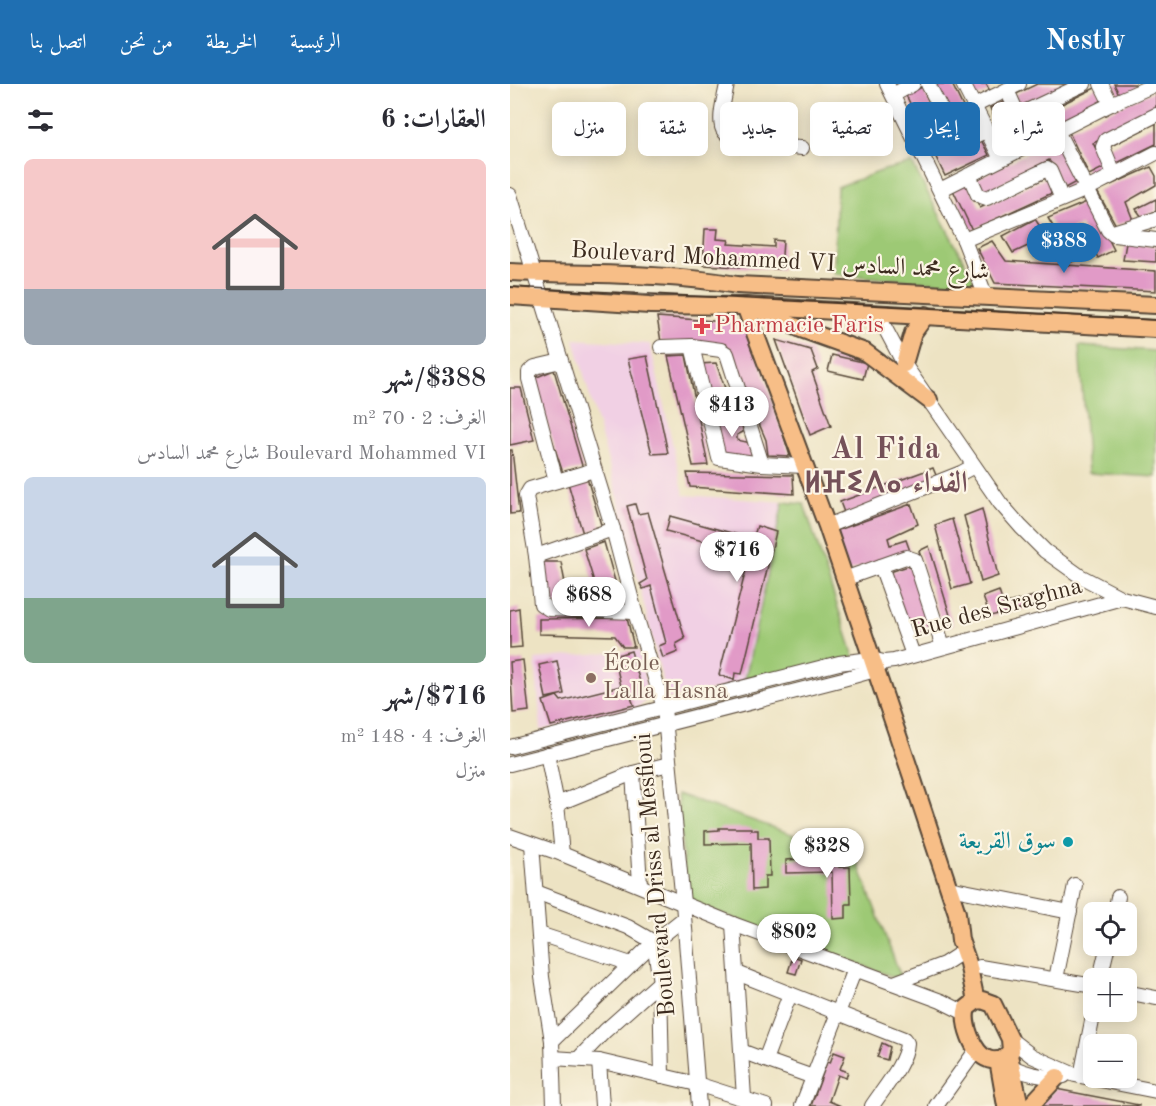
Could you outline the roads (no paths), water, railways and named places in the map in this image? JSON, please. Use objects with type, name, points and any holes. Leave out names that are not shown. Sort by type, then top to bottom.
[{"type":"main road","name":"Boulevard Mohammed VI شارع محمد السادس","points":[[510,272],[668,276],[707,279],[737,285],[1156,305]]},
{"type":"main road","name":"Boulevard Mohammed VI شارع محمد السادس","points":[[510,296],[926,315],[1156,329]]},
{"type":"main road","points":[[748,307],[818,336],[865,352],[929,400]]},
{"type":"main road","points":[[748,307],[844,579],[877,664],[957,914],[958,927],[977,1005]]},
{"type":"main road","points":[[904,364],[905,353],[913,333],[926,315]]},
{"type":"main road","points":[[957,914],[966,925],[980,967],[977,1005],[968,1027],[977,1049],[988,1059],[1006,1056]]},
{"type":"main road","points":[[977,1005],[998,1012],[1006,1056],[1020,1106]]},
{"type":"main road","points":[[1006,1056],[1006,1106]]},
{"type":"main road","points":[[1030,1106],[1057,1077]]},
{"type":"street","points":[[727,84],[722,126],[728,136],[743,143],[802,148]]},
{"type":"street","points":[[913,84],[890,89],[964,240],[986,297]]},
{"type":"street","points":[[928,84],[956,138],[964,141],[986,131]]},
{"type":"street","points":[[963,84],[972,102]]},
{"type":"street","points":[[1046,102],[1084,84]]},
{"type":"street","points":[[1101,84],[1111,104]]},
{"type":"street","points":[[1065,127],[1147,86]]},
{"type":"street","points":[[980,103],[1005,88],[1012,102]]},
{"type":"street","points":[[1114,174],[1103,147],[1104,143],[1156,115]]},
{"type":"street","points":[[980,118],[1001,159]]},
{"type":"street","points":[[1065,146],[1111,233]]},
{"type":"street","points":[[964,240],[1087,189],[1156,153]]},
{"type":"street","points":[[940,190],[1007,156]]},
{"type":"street","points":[[969,176],[978,195],[987,198],[1047,169],[1062,199]]},
{"type":"street","name":"Boulevard Driss al Mesfioui","points":[[510,195],[613,529],[664,708],[683,903],[699,1106]]},
{"type":"street","points":[[1111,233],[1156,219]]},
{"type":"street","points":[[1111,233],[1156,240]]},
{"type":"street","points":[[877,313],[904,364],[1000,503],[1045,551],[1080,576],[1122,598],[1156,607]]},
{"type":"street","points":[[661,347],[692,346],[724,351],[727,354],[762,464]]},
{"type":"street","points":[[692,346],[717,455],[720,459],[762,464],[804,465]]},
{"type":"street","points":[[556,481],[529,372],[535,368],[561,361]]},
{"type":"street","points":[[709,417],[743,405]]},
{"type":"street","points":[[827,526],[974,466]]},
{"type":"street","points":[[594,470],[530,489],[527,492],[541,604],[549,609],[635,612]]},
{"type":"street","points":[[536,556],[613,529]]},
{"type":"street","points":[[844,579],[906,557],[915,560],[942,647]]},
{"type":"street","points":[[881,566],[913,655]]},
{"type":"street","name":"Rue des Sraghna","points":[[510,764],[665,725],[877,664],[1122,598]]},
{"type":"street","name":"Rue des Sraghna","points":[[510,747],[838,663],[877,664]]},
{"type":"street","points":[[547,754],[557,804],[562,854]]},
{"type":"street","points":[[557,804],[633,773],[669,764]]},
{"type":"street","points":[[633,773],[640,884]]},
{"type":"street","points":[[510,836],[640,884],[733,924],[855,969],[941,1000],[977,1005]]},
{"type":"street","points":[[532,844],[542,977],[552,1041],[554,1106]]},
{"type":"street","points":[[1056,979],[1076,885]]},
{"type":"street","points":[[949,888],[1070,912]]},
{"type":"street","points":[[536,892],[628,927],[654,942]]},
{"type":"street","points":[[1117,902],[1118,897]]},
{"type":"street","points":[[552,1041],[654,942],[683,919]]},
{"type":"street","points":[[733,924],[744,1098]]},
{"type":"street","points":[[539,934],[631,964]]},
{"type":"street","points":[[654,942],[660,982],[662,1076]]},
{"type":"street","points":[[894,983],[944,964],[964,951]]},
{"type":"street","points":[[980,967],[1083,984]]},
{"type":"street","points":[[802,1106],[855,969]]},
{"type":"street","points":[[737,973],[904,1039],[907,1043],[901,1062],[872,1106]]},
{"type":"street","points":[[579,1058],[605,1031],[660,982]]},
{"type":"street","points":[[765,1060],[790,994]]},
{"type":"street","points":[[1137,994],[1156,998]]},
{"type":"street","points":[[1078,1076],[1091,1022]]},
{"type":"street","points":[[936,1106],[977,1049]]},
{"type":"street","points":[[741,1052],[813,1077]]},
{"type":"street","points":[[1006,1056],[1021,1071],[1057,1077],[1078,1076]]},
{"type":"street","points":[[1006,1056],[1032,1056],[1078,1076],[1156,1091]]},
{"type":"street","points":[[553,1058],[600,1061],[697,1084],[766,1106]]},
{"type":"street","points":[[600,1061],[602,1106]]},
{"type":"tram line","points":[[510,287],[1156,320]]},
{"type":"place","name":"Pharmacie Faris","points":[[702,326]]},
{"type":"place","name":"École Lalla Hasna","points":[[591,678]]},
{"type":"place","name":"سوق القريعة","points":[[1068,842]]},
{"type":"district","name":"Al Fida ⵍⴼⵉⴷⴰ الفداء","points":[[886,467]]}]
